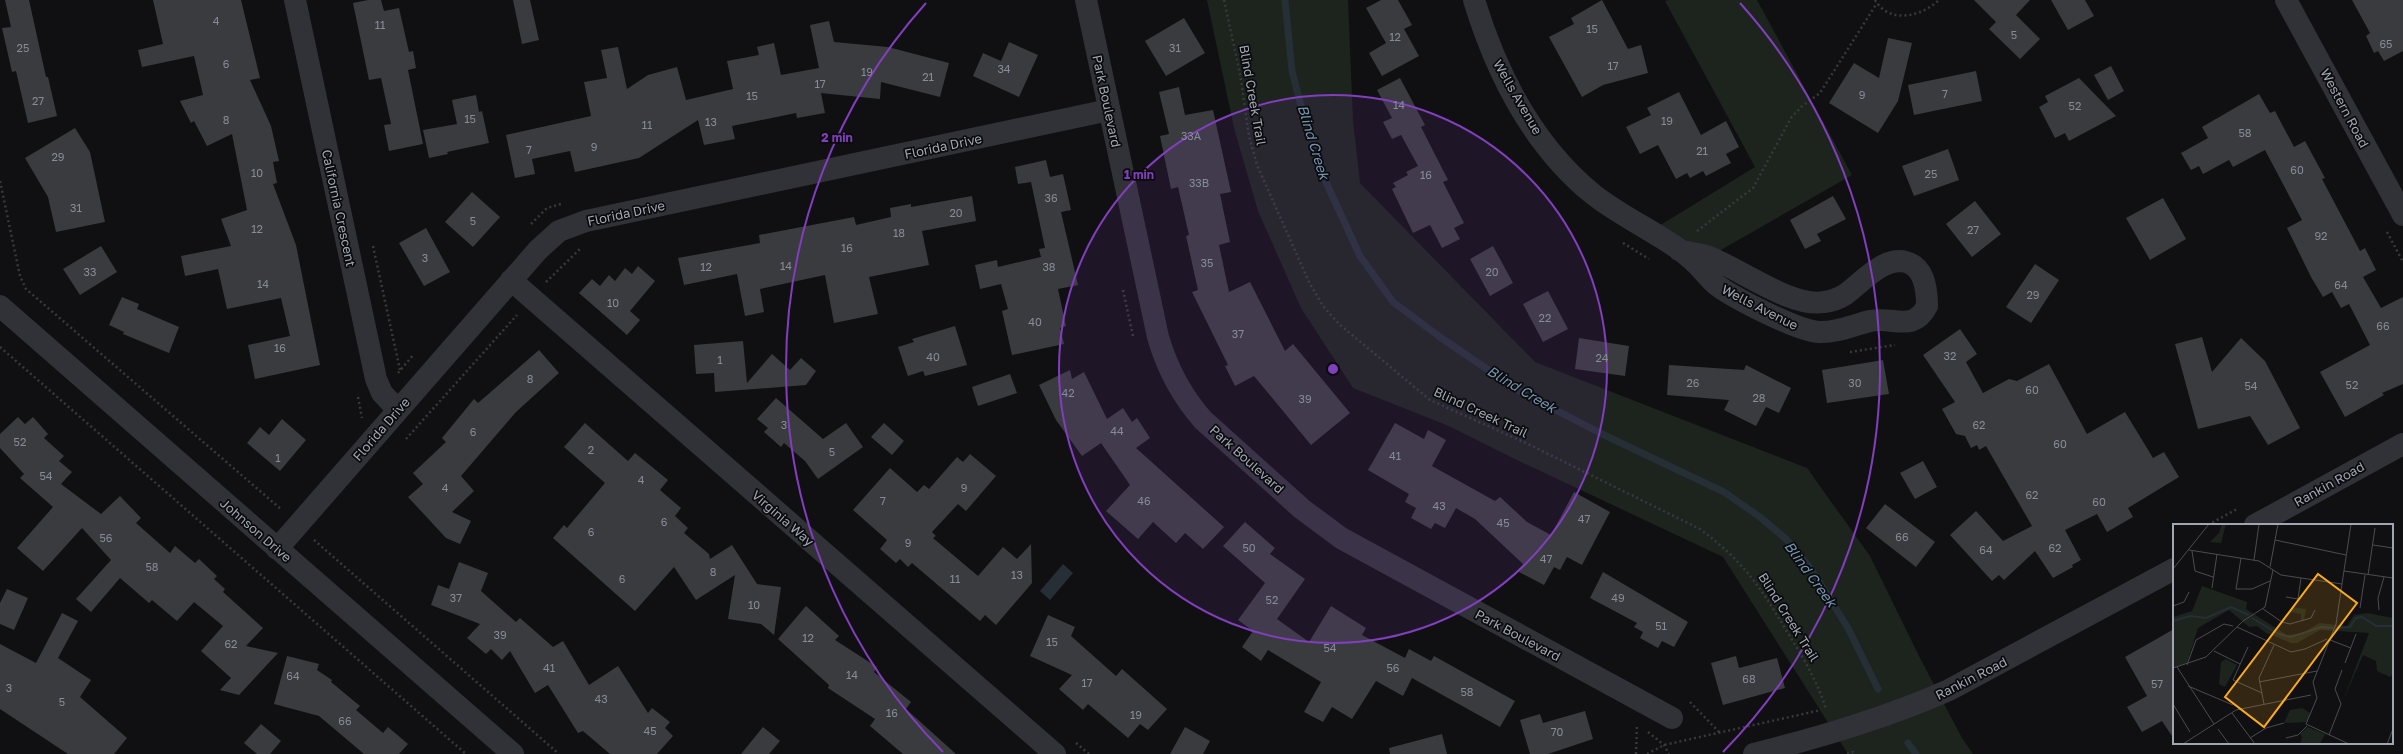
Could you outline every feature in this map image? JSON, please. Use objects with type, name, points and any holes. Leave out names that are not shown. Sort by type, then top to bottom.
[{"type":"street","name":"California Crescent","points":[[295,0],[376,379],[382,394],[398,410]]},
{"type":"street","name":"Park Boulevard","points":[[1086,0],[1163,354],[1180,389],[1203,420],[1302,509],[1340,538],[1672,718]]},
{"type":"street","name":"Wells Avenue","points":[[1474,0],[1486,39],[1505,79],[1527,119],[1554,155],[1593,194],[1627,219],[1679,250],[1702,269],[1718,286],[1787,323],[1818,332],[1835,331],[1871,320],[1912,322],[1918,318],[1927,306],[1922,276],[1916,267],[1907,262],[1896,261],[1884,265],[1846,294],[1835,300],[1815,303],[1802,302],[1787,296],[1708,257],[1679,250]]},
{"type":"street","name":"Western Road","points":[[2286,0],[2403,215]]},
{"type":"street","name":"Florida Drive","points":[[277,549],[511,280],[559,231],[586,221],[1109,110]]},
{"type":"street","name":"Virginia Way","points":[[511,280],[1055,754]]},
{"type":"street","name":"Johnson Drive","points":[[0,306],[512,754]]},
{"type":"street","name":"Rankin Road","points":[[2257,524],[2403,444]]},
{"type":"street","name":"Rankin Road","points":[[1754,754],[1854,726],[1921,703],[1949,690],[2173,570]]},
{"type":"path","name":"Blind Creek Trail","points":[[1224,0],[1240,74],[1249,136],[1257,165],[1309,282],[1323,306],[1359,343],[1430,400],[1700,529],[1714,540],[1740,563],[1764,594],[1812,672],[1826,709]]},
{"type":"path","points":[[1694,233],[1753,188],[1791,118],[1801,106],[1820,93],[1876,2],[1891,14],[1910,16],[1925,11],[1939,0]]},
{"type":"path","points":[[0,181],[20,276],[26,289],[280,509]]},
{"type":"path","points":[[400,445],[518,314]]},
{"type":"path","points":[[0,347],[466,754]]},
{"type":"path","points":[[320,534],[315,540],[559,754]]},
{"type":"path","points":[[1685,699],[1693,704],[1720,733]]},
{"type":"path","points":[[1647,754],[1664,745],[1813,712]]},
{"type":"path","points":[[1636,754],[1637,724]]},
{"type":"path","points":[[1664,745],[1669,754]]},
{"type":"path","points":[[1847,754],[1853,752],[1854,754]]},
{"type":"shaded area","points":[[1207,0],[1348,0],[1353,121],[1360,183],[1535,362],[1807,468],[1870,556],[1920,658],[1962,738],[1973,754],[1848,754],[1723,557],[1515,459],[1449,426],[1353,388],[1301,308],[1258,211],[1234,128]]},
{"type":"shaded area","points":[[1757,0],[1852,175],[1719,251],[1649,232],[1755,167],[1665,1]]},
{"type":"shaded area","points":[[1063,564],[1073,573],[1050,600],[1040,591]]},
{"type":"building","points":[[5,0],[29,0],[46,77],[48,77],[57,116],[28,123],[16,71],[12,72],[2,28],[11,27]]},
{"type":"building","points":[[153,0],[241,0],[260,78],[250,80],[271,126],[279,161],[273,162],[277,183],[273,184],[296,245],[320,365],[255,379],[248,345],[290,336],[281,298],[227,309],[218,269],[185,276],[181,256],[231,246],[221,219],[247,210],[232,134],[207,146],[194,121],[191,123],[180,101],[203,95],[194,56],[142,67],[138,50],[163,44]]},
{"type":"building","points":[[368,0],[381,0],[384,11],[399,8],[409,52],[413,51],[416,68],[408,70],[423,144],[389,151],[384,125],[391,124],[381,78],[369,80],[353,3]]},
{"type":"building","points":[[513,0],[530,0],[539,40],[522,44]]},
{"type":"building","points":[[1381,0],[1398,0],[1412,25],[1404,29],[1419,56],[1382,76],[1369,53],[1386,43],[1366,8]]},
{"type":"building","points":[[1602,0],[1628,49],[1641,45],[1648,73],[1603,85],[1582,97],[1549,37],[1574,24],[1571,18]]},
{"type":"building","points":[[1974,0],[2030,0],[2016,15],[2040,39],[2020,59],[1989,29],[1996,22]]},
{"type":"building","points":[[2051,0],[2085,0],[2094,16],[2068,30]]},
{"type":"building","points":[[2352,0],[2403,0],[2403,51],[2384,61],[2378,51],[2374,53],[2366,36],[2370,33]]},
{"type":"building","points":[[1184,18],[1205,53],[1166,76],[1145,41]]},
{"type":"building","points":[[829,21],[834,42],[888,47],[949,63],[940,97],[881,82],[880,99],[821,93],[825,113],[797,118],[796,113],[732,126],[735,139],[704,145],[698,120],[639,158],[575,172],[570,151],[532,159],[535,174],[515,178],[506,135],[591,116],[584,82],[607,78],[601,50],[618,47],[627,89],[648,75],[677,67],[686,100],[733,89],[727,61],[759,55],[757,47],[774,43],[781,75],[819,68],[810,25]]},
{"type":"building","points":[[1888,38],[1912,43],[1898,101],[1878,133],[1829,103],[1854,63],[1879,78]]},
{"type":"building","points":[[1009,42],[1038,55],[1019,97],[973,76],[983,53],[1001,61]]},
{"type":"building","points":[[2111,66],[2124,91],[2108,100],[2094,75]]},
{"type":"building","points":[[1976,71],[1982,101],[1914,115],[1908,85]]},
{"type":"building","points":[[1400,78],[1425,125],[1421,127],[1448,180],[1443,182],[1464,223],[1454,228],[1460,239],[1442,248],[1430,225],[1413,233],[1392,189],[1396,187],[1393,183],[1408,175],[1406,172],[1418,166],[1401,135],[1392,139],[1383,122],[1392,118],[1377,90]]},
{"type":"building","points":[[2079,78],[2116,116],[2069,141],[2065,133],[2055,138],[2039,107],[2048,102],[2045,96]]},
{"type":"building","points":[[1179,87],[1185,115],[1213,110],[1231,192],[1220,194],[1230,242],[1219,245],[1229,292],[1250,282],[1285,351],[1293,344],[1350,413],[1311,445],[1254,376],[1235,386],[1225,366],[1228,365],[1192,292],[1198,290],[1186,236],[1189,235],[1178,187],[1171,189],[1160,136],[1169,134],[1159,92]]},
{"type":"building","points":[[1679,92],[1701,135],[1726,121],[1739,147],[1726,154],[1731,163],[1706,176],[1703,171],[1690,178],[1687,173],[1676,179],[1658,145],[1640,154],[1626,127],[1651,115],[1647,108]]},
{"type":"building","points":[[2259,94],[2270,113],[2275,111],[2294,147],[2305,141],[2325,178],[2322,179],[2360,251],[2365,248],[2376,270],[2363,277],[2381,308],[2403,297],[2403,384],[2382,393],[2384,395],[2345,417],[2320,372],[2370,345],[2349,304],[2341,308],[2332,292],[2323,297],[2311,277],[2287,228],[2302,220],[2265,150],[2233,167],[2229,160],[2203,174],[2199,166],[2191,170],[2181,153],[2208,138],[2202,127]]},
{"type":"building","points":[[476,95],[479,112],[482,111],[489,143],[447,152],[448,154],[429,158],[423,130],[457,124],[452,100]]},
{"type":"building","points":[[75,128],[90,152],[105,222],[56,232],[48,197],[25,158]]},
{"type":"building","points":[[1948,149],[1959,180],[1914,196],[1902,166]]},
{"type":"building","points":[[1046,160],[1050,177],[1063,174],[1071,210],[1061,212],[1078,285],[1058,289],[1066,326],[1060,328],[1064,344],[1012,355],[1002,311],[1008,309],[1001,284],[980,289],[975,265],[997,260],[998,267],[1041,257],[1039,249],[1045,248],[1031,182],[1018,184],[1015,167]]},
{"type":"building","points":[[472,192],[500,217],[473,247],[445,222]]},
{"type":"building","points":[[972,196],[976,221],[922,231],[929,265],[869,277],[878,314],[834,323],[825,275],[760,289],[764,312],[745,316],[737,274],[684,285],[678,258],[760,243],[759,235],[854,217],[856,225],[891,217],[890,208],[911,204],[911,207]]},
{"type":"building","points":[[1833,196],[1846,219],[1817,234],[1821,241],[1805,249],[1790,220]]},
{"type":"building","points":[[2163,198],[2186,239],[2150,260],[2126,218]]},
{"type":"building","points":[[1975,201],[2001,234],[1972,257],[1946,224]]},
{"type":"building","points":[[426,228],[450,272],[424,286],[399,243]]},
{"type":"building","points":[[101,246],[117,272],[80,295],[63,269]]},
{"type":"building","points":[[1493,246],[1513,283],[1490,296],[1470,259]]},
{"type":"building","points":[[2035,264],[2059,280],[2031,323],[2006,307]]},
{"type":"building","points":[[638,266],[655,281],[630,311],[640,320],[627,335],[579,293],[592,279],[600,286],[609,275],[615,281],[625,268],[632,274]]},
{"type":"building","points":[[1548,291],[1568,329],[1543,342],[1523,304]]},
{"type":"building","points":[[122,297],[139,304],[137,309],[179,327],[169,353],[123,334],[124,332],[109,325]]},
{"type":"building","points":[[955,326],[967,365],[925,376],[923,371],[908,376],[898,347],[914,342],[912,339]]},
{"type":"building","points":[[1960,329],[1977,354],[1966,362],[1983,393],[2009,379],[2017,381],[2049,364],[2087,434],[2125,412],[2153,458],[2164,452],[2179,477],[2128,508],[2133,517],[2107,532],[2097,514],[2065,530],[2081,560],[2072,565],[2073,567],[2053,578],[2035,551],[2004,580],[1999,575],[1992,581],[1950,535],[1976,511],[2003,541],[2032,526],[1986,446],[1979,450],[1977,445],[1971,448],[1965,436],[1956,434],[1942,409],[1955,402],[1923,355]]},
{"type":"building","points":[[2202,337],[2212,372],[2241,338],[2265,361],[2300,428],[2268,445],[2250,416],[2198,429],[2175,344]]},
{"type":"building","points":[[1579,338],[1629,346],[1625,376],[1575,369]]},
{"type":"building","points":[[743,341],[747,383],[772,354],[790,370],[801,358],[816,371],[806,385],[715,392],[714,373],[696,374],[694,345]]},
{"type":"building","points":[[539,350],[559,373],[516,412],[461,476],[474,491],[452,512],[471,521],[460,544],[446,538],[408,497],[423,484],[413,473],[446,442],[442,438],[474,399],[478,403]]},
{"type":"building","points":[[1883,360],[1889,394],[1827,403],[1822,370]]},
{"type":"building","points":[[1669,365],[1744,370],[1746,365],[1791,388],[1779,413],[1766,407],[1756,426],[1724,410],[1729,400],[1667,395]]},
{"type":"building","points":[[1070,370],[1072,379],[1084,372],[1107,419],[1123,408],[1132,422],[1137,418],[1150,438],[1136,448],[1224,527],[1203,549],[1185,533],[1176,543],[1153,522],[1138,539],[1106,511],[1130,485],[1101,443],[1082,456],[1056,420],[1039,385]]},
{"type":"building","points":[[1010,374],[1017,393],[978,406],[972,387]]},
{"type":"building","points":[[776,398],[823,439],[846,423],[863,447],[818,479],[805,461],[784,443],[781,447],[764,432],[768,428],[757,419]]},
{"type":"building","points":[[18,417],[25,424],[33,417],[48,434],[44,438],[64,456],[59,461],[72,472],[61,484],[101,514],[120,496],[141,518],[136,523],[170,553],[175,546],[195,563],[199,559],[217,576],[214,579],[225,589],[223,592],[263,628],[246,646],[278,653],[239,695],[220,690],[231,678],[201,651],[223,626],[194,602],[177,621],[152,600],[149,603],[120,578],[91,612],[76,599],[111,560],[82,528],[43,571],[17,548],[53,507],[20,478],[24,474],[0,448],[0,434]]},
{"type":"building","points":[[282,419],[306,440],[280,471],[247,443],[260,427],[269,435]]},
{"type":"building","points":[[585,423],[628,461],[635,453],[668,480],[660,490],[681,508],[675,516],[688,528],[684,533],[709,554],[710,559],[732,545],[757,584],[781,587],[774,635],[761,624],[728,619],[735,575],[696,600],[674,567],[635,611],[553,538],[564,525],[567,528],[605,483],[564,447]]},
{"type":"building","points":[[884,423],[904,441],[892,455],[871,437]]},
{"type":"building","points":[[1395,423],[1424,439],[1428,430],[1446,440],[1432,466],[1495,501],[1500,497],[1527,522],[1551,535],[1574,492],[1610,512],[1582,565],[1567,557],[1560,570],[1554,567],[1544,585],[1519,572],[1523,564],[1475,519],[1456,508],[1445,528],[1435,523],[1431,529],[1411,518],[1416,508],[1405,502],[1409,494],[1368,470]]},
{"type":"building","points":[[970,454],[996,476],[966,511],[958,504],[932,532],[936,536],[933,538],[978,576],[1003,547],[1017,559],[1031,544],[1032,583],[996,625],[985,615],[980,621],[912,563],[908,567],[900,559],[896,563],[880,549],[887,540],[853,510],[890,468],[917,492],[924,485],[929,489],[957,457],[963,462]]},
{"type":"building","points":[[1923,461],[1937,487],[1915,499],[1900,473]]},
{"type":"building","points":[[1885,504],[1935,542],[1916,567],[1866,528]]},
{"type":"building","points":[[1245,522],[1275,548],[1270,554],[1305,579],[1277,619],[1309,642],[1331,606],[1366,628],[1362,635],[1405,658],[1409,649],[1431,661],[1434,656],[1515,701],[1500,727],[1412,678],[1403,696],[1376,681],[1352,719],[1332,707],[1323,722],[1304,712],[1321,682],[1268,650],[1261,661],[1242,647],[1253,631],[1238,620],[1265,583],[1223,546]]},
{"type":"building","points":[[459,562],[488,573],[481,591],[516,622],[520,618],[553,647],[563,641],[589,685],[618,666],[648,713],[652,708],[670,722],[665,728],[673,736],[657,754],[610,754],[583,731],[578,733],[548,685],[535,693],[510,651],[502,660],[491,649],[486,654],[467,638],[480,624],[431,605],[438,585],[449,589]]},
{"type":"building","points":[[1603,572],[1688,622],[1674,647],[1662,641],[1658,648],[1640,638],[1643,632],[1634,627],[1637,623],[1590,598]]},
{"type":"building","points":[[7,589],[28,598],[14,630],[0,624],[0,603]]},
{"type":"building","points":[[806,606],[839,636],[835,640],[877,667],[874,672],[911,702],[906,709],[956,754],[903,754],[870,726],[875,719],[828,688],[829,685],[778,639]]},
{"type":"building","points":[[62,613],[78,621],[58,658],[91,680],[80,697],[127,738],[114,754],[68,754],[0,709],[0,644],[36,663]]},
{"type":"building","points":[[1048,615],[1075,627],[1071,636],[1116,676],[1122,669],[1167,709],[1148,730],[1140,724],[1128,738],[1088,704],[1083,710],[1059,689],[1072,675],[1030,656]]},
{"type":"building","points":[[2173,630],[2173,738],[2162,721],[2142,732],[2127,707],[2147,696],[2125,657]]},
{"type":"building","points":[[287,656],[319,664],[317,670],[332,680],[331,682],[360,706],[356,710],[383,733],[388,727],[408,744],[399,754],[364,754],[319,716],[274,704]]},
{"type":"building","points":[[1736,656],[1739,668],[1777,658],[1785,688],[1723,705],[1711,663]]},
{"type":"building","points":[[1585,711],[1593,739],[1548,754],[1530,754],[1520,720],[1540,714],[1543,723]]},
{"type":"building","points":[[261,724],[281,741],[270,754],[257,754],[244,743]]},
{"type":"building","points":[[763,727],[780,741],[769,754],[741,754]]},
{"type":"building","points":[[1185,727],[1210,741],[1203,754],[1170,754]]},
{"type":"building","points":[[1442,734],[1447,754],[1390,754],[1389,748]]},
{"type":"waterway","name":"Blind Creek","points":[[1285,0],[1292,71],[1301,106],[1325,180],[1360,256],[1393,302],[1440,337],[1519,391],[1602,434],[1724,492],[1760,517],[1786,539],[1811,569],[1848,628],[1878,689]]},
{"type":"waterway","name":"Blind Creek","points":[[1908,743],[1916,754]]}]
